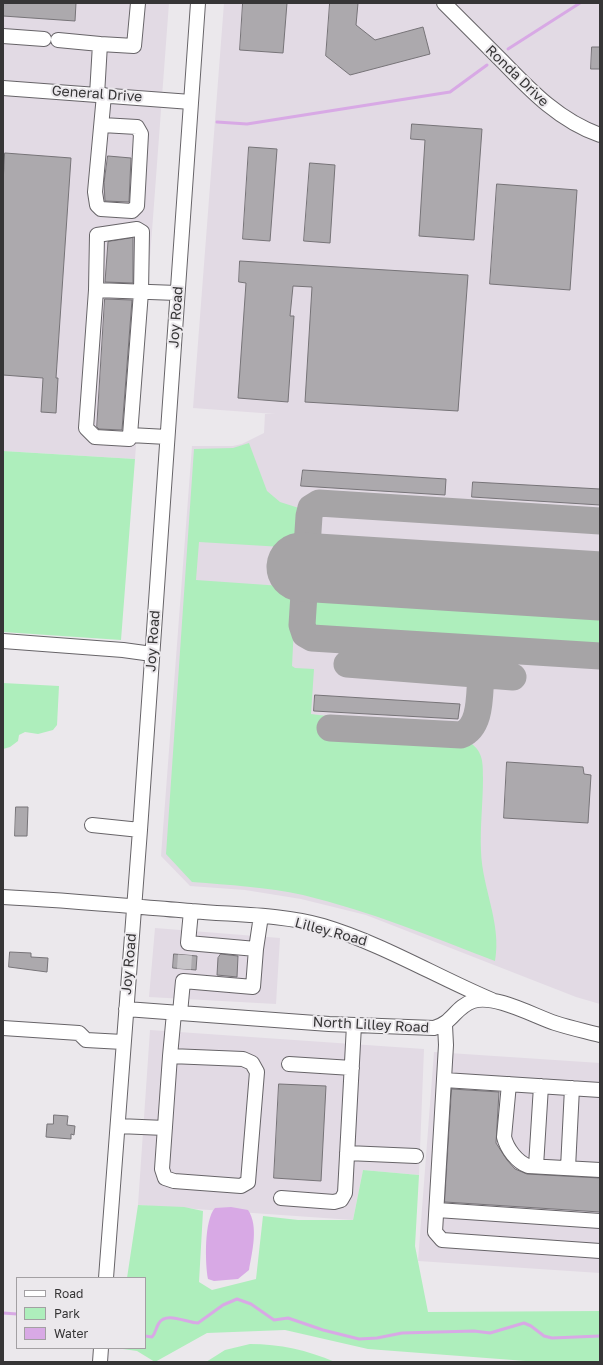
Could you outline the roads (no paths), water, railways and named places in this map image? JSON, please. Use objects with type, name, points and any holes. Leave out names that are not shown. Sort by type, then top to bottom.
[{"type":"street","points":[[3,36],[134,46],[138,3]]},
{"type":"street","name":"Joy Road","points":[[106,1277],[140,830],[198,3]]},
{"type":"street","name":"Ronda Drive","points":[[444,3],[529,88],[554,110],[569,121],[600,135]]},
{"type":"street","points":[[100,44],[100,95],[102,125],[95,192],[97,205],[101,209],[132,211],[137,206],[141,134],[137,127],[102,125]]},
{"type":"street","name":"General Drive","points":[[3,88],[191,102]]},
{"type":"street","points":[[137,229],[142,232],[141,292],[129,440],[95,437],[86,428],[96,290],[97,235],[137,229]]},
{"type":"street","points":[[96,290],[177,293]]},
{"type":"street","points":[[130,435],[167,437]]},
{"type":"street","points":[[3,641],[126,650],[152,654]]},
{"type":"street","points":[[92,825],[140,830]]},
{"type":"street","points":[[3,897],[134,905]]},
{"type":"street","name":"Lilley Road","points":[[134,905],[301,921],[354,936],[380,946],[423,966],[448,982],[492,1000]]},
{"type":"street","points":[[191,911],[187,949],[256,948]]},
{"type":"street","points":[[170,1056],[243,1059],[252,1063],[256,1072],[248,1182],[242,1186],[174,1181],[166,1178],[162,1169],[170,1056],[183,975],[253,987],[256,948],[261,916]]},
{"type":"street","name":"North Lilley Road","points":[[126,1009],[354,1025],[434,1028],[445,1025],[452,1019],[458,1010],[468,1003],[480,999],[492,1000],[554,1023],[600,1035]]},
{"type":"street","points":[[281,1198],[334,1202],[341,1200],[345,1193],[354,1025]]},
{"type":"street","points":[[445,1025],[446,1045],[435,1232],[442,1240],[600,1251]]},
{"type":"street","points":[[3,1028],[79,1033],[86,1040],[123,1042]]},
{"type":"street","points":[[289,1064],[352,1068]]},
{"type":"street","points":[[444,1080],[600,1090]]},
{"type":"street","points":[[509,1084],[504,1137],[506,1144],[522,1164],[600,1170]]},
{"type":"street","points":[[536,1166],[541,1086]]},
{"type":"street","points":[[568,1168],[572,1088]]},
{"type":"street","points":[[118,1126],[165,1128]]},
{"type":"street","points":[[347,1153],[416,1156]]},
{"type":"street","points":[[437,1210],[600,1221]]},
{"type":"street","points":[[100,1362],[101,1349]]},
{"type":"water","points":[[231,1207],[248,1210],[251,1216],[254,1239],[249,1270],[238,1279],[214,1281],[208,1279],[207,1272],[206,1242],[209,1222],[211,1214],[215,1208]]},
{"type":"waterway","points":[[508,49],[580,3]]},
{"type":"waterway","points":[[217,122],[247,124],[450,92],[487,65]]},
{"type":"waterway","points":[[146,1336],[152,1337],[158,1325],[166,1318],[177,1318],[198,1323],[223,1305],[237,1299],[251,1304],[274,1320],[288,1318],[323,1330],[359,1339],[377,1338],[402,1333],[474,1331],[490,1333],[524,1323],[531,1326],[544,1336],[552,1338],[600,1336]]},
{"type":"waterway","points":[[3,1313],[16,1314]]},
{"type":"tunnel","points":[[184,969],[185,955]]}]
